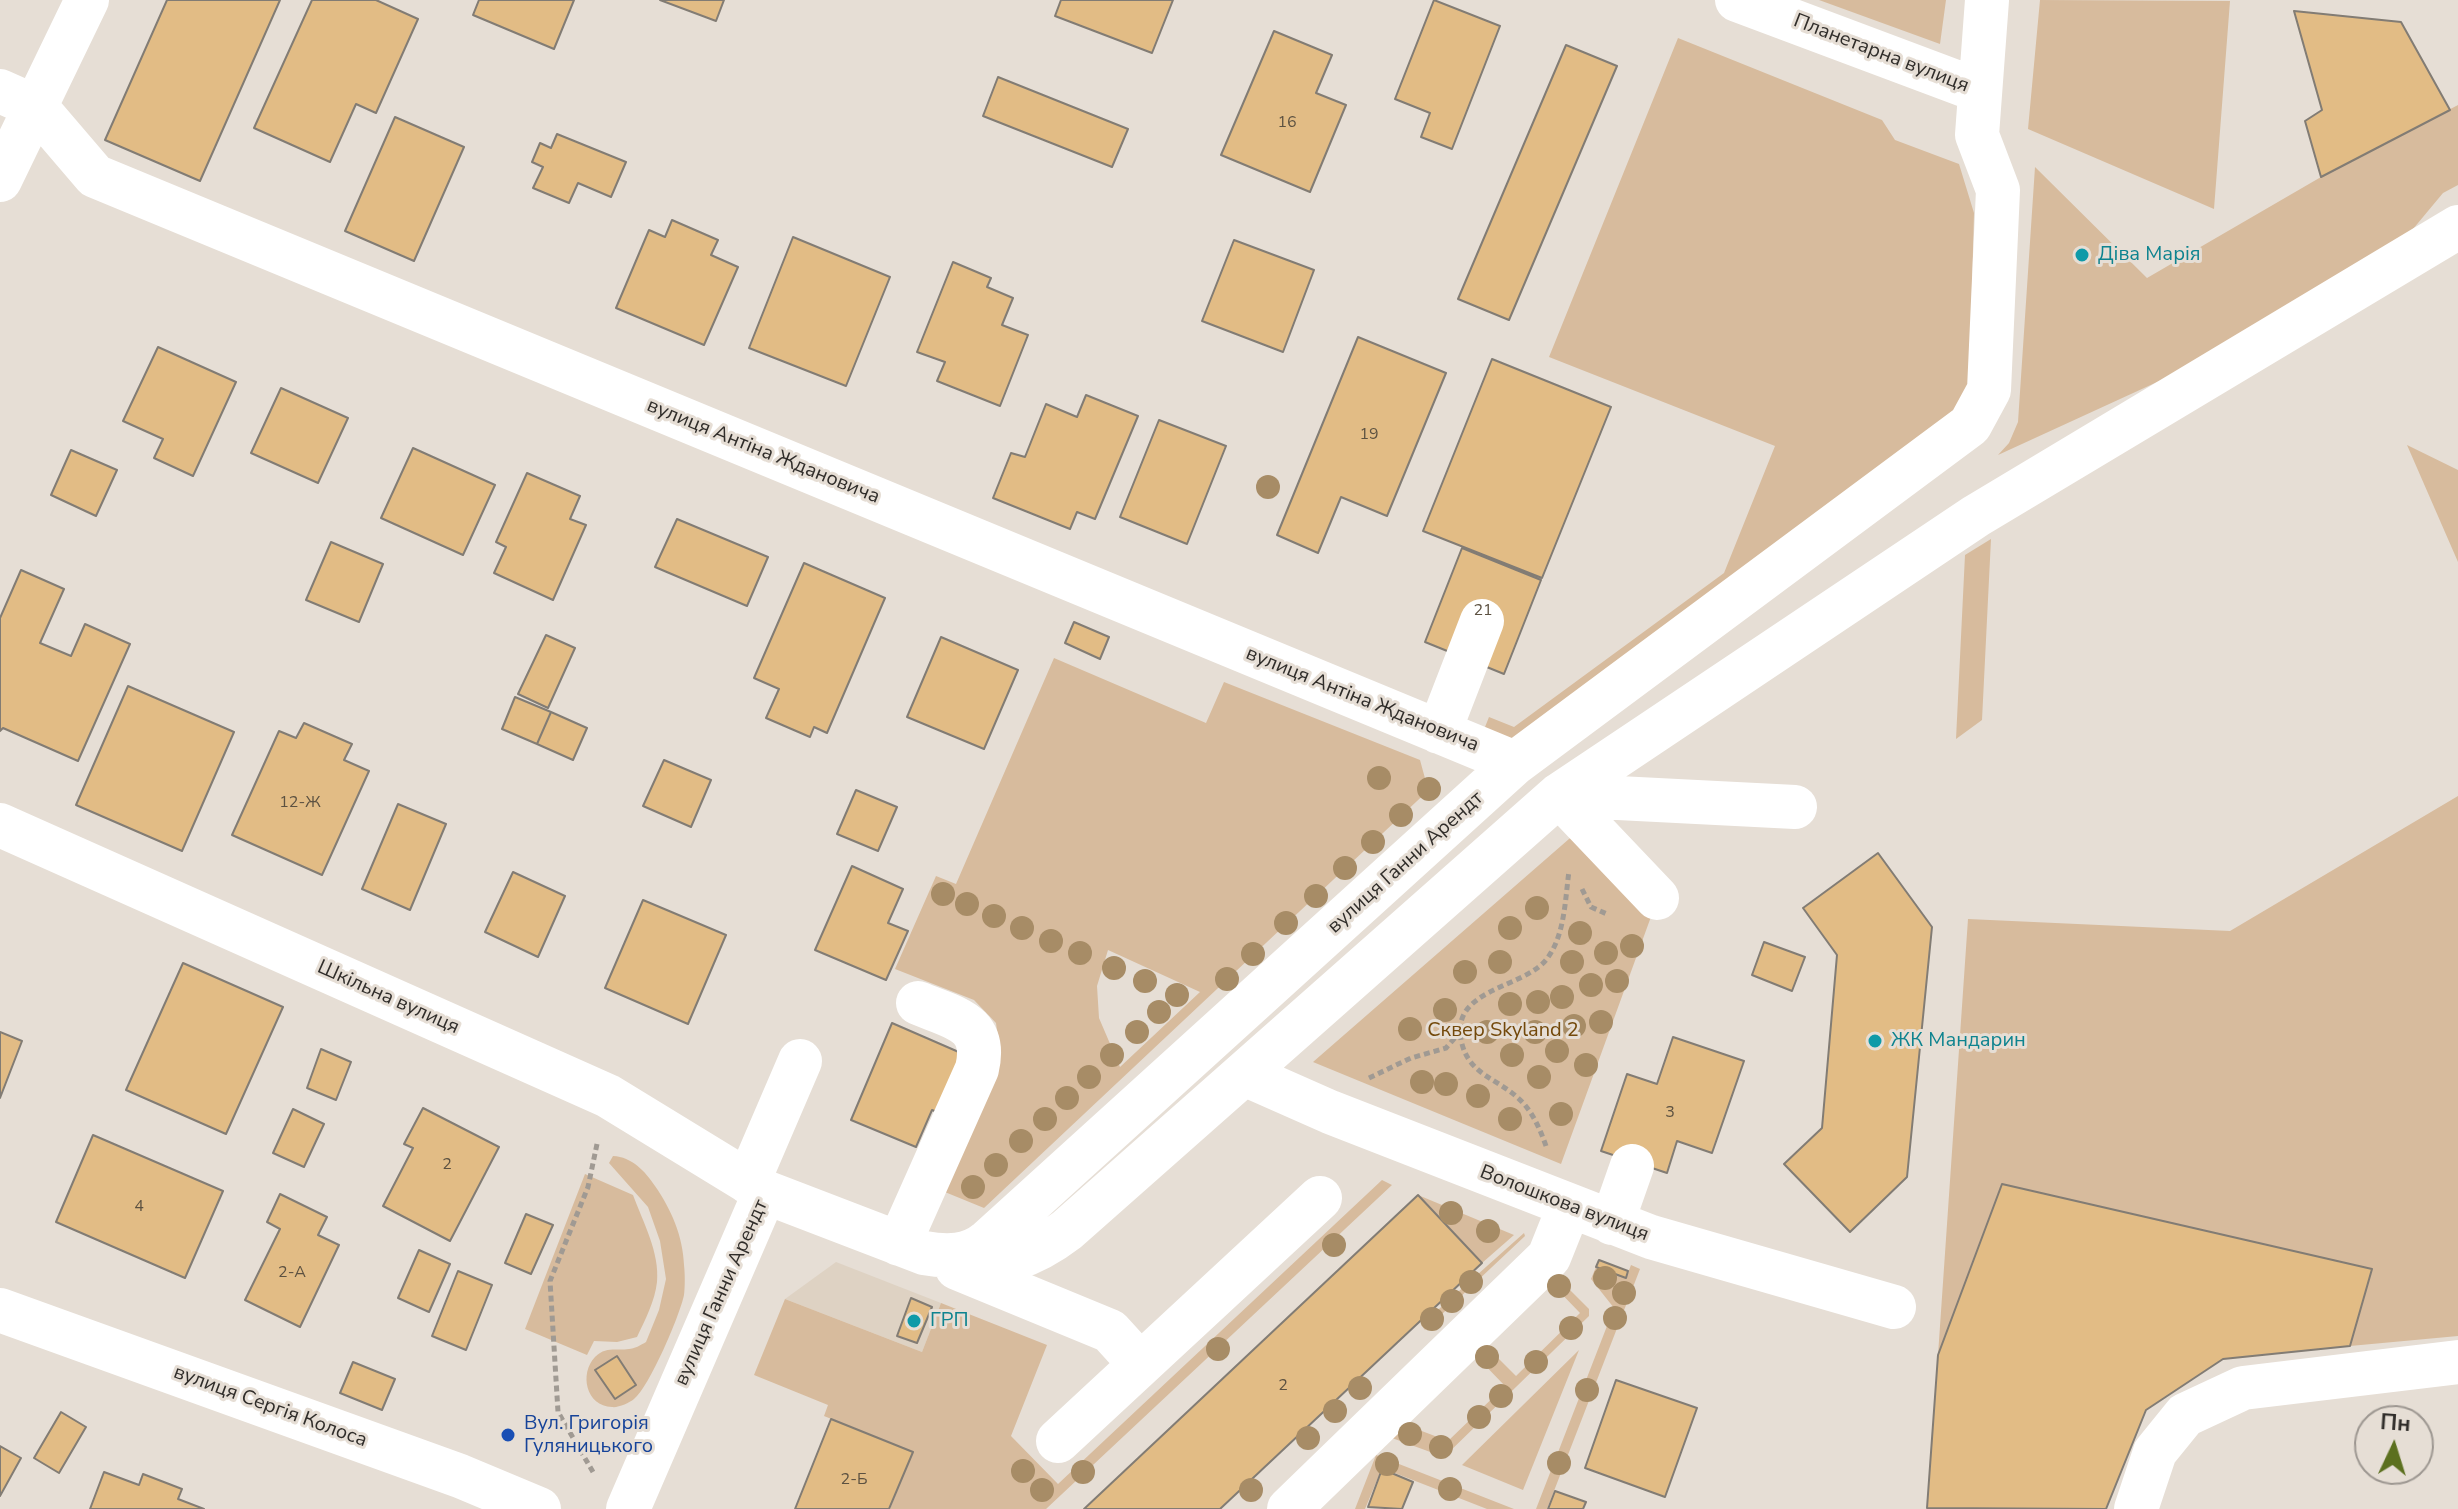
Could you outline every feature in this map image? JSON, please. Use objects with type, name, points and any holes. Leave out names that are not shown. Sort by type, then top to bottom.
[{"type":"street","points":[[0,180],[18,99],[87,0]]},
{"type":"street","name":"Планетарна вулиця","points":[[1737,0],[1980,91]]},
{"type":"street","name":"вулиця Ганни Арендт","points":[[628,1509],[756,1187],[905,1246],[944,1256],[962,1254],[983,1245],[1515,763],[1970,425],[1989,390],[1998,190],[1977,135],[1987,0]]},
{"type":"street","name":"вулиця Антіна Ждановича","points":[[18,99],[95,176],[1515,763]]},
{"type":"street","points":[[905,1246],[951,1263],[980,1265],[1013,1260],[1049,1244],[1559,795],[1976,516],[2458,227]]},
{"type":"street","points":[[1439,732],[1482,621]]},
{"type":"street","points":[[1559,795],[1795,807]]},
{"type":"street","points":[[1559,795],[1657,898]]},
{"type":"street","name":"Шкільна вулиця","points":[[0,825],[608,1096],[756,1187]]},
{"type":"street","points":[[905,1246],[980,1055],[979,1041],[968,1024],[918,1003]]},
{"type":"street","points":[[756,1187],[800,1061]]},
{"type":"street","name":"Волошкова вулиця","points":[[1244,1074],[1330,1112],[1651,1237],[1894,1307]]},
{"type":"street","points":[[1612,1223],[1632,1166]]},
{"type":"street","points":[[1058,1441],[1320,1198]]},
{"type":"street","points":[[1289,1509],[1549,1257],[1569,1207]]},
{"type":"street","points":[[905,1246],[1110,1331],[1140,1364]]},
{"type":"street","name":"вулиця Сергія Колоса","points":[[0,1310],[454,1492],[539,1509]]},
{"type":"street","points":[[2136,1509],[2155,1452],[2185,1415],[2243,1388],[2458,1362]]},
{"type":"path","points":[[1359,1082],[1411,1058],[1446,1048],[1462,1030]]},
{"type":"path","points":[[596,1478],[558,1412],[550,1281],[588,1187],[608,1096]]},
{"type":"shaded area","points":[[836,1262],[941,1303],[922,1352],[785,1299]]},
{"type":"green space","points":[[1819,0],[1946,0],[1940,44]]},
{"type":"green space","points":[[2040,0],[2230,1],[2214,209],[2028,129]]},
{"type":"green space","points":[[1678,38],[1882,120],[1895,140],[1959,164],[1974,213],[1969,396],[1953,414],[1516,752],[1481,737],[1489,717],[1514,727],[1724,573],[1775,446],[1549,357]]},
{"type":"green space","points":[[2458,105],[2458,185],[2443,193],[2398,247],[2192,366],[1998,455],[2009,443],[2018,422],[2035,167],[2147,278],[2321,177]]},
{"type":"green space","points":[[2407,445],[2458,470],[2458,562]]},
{"type":"green space","points":[[1991,539],[1982,720],[1956,739],[1965,555]]},
{"type":"green space","points":[[1054,658],[1206,723],[1224,682],[1420,760],[1426,782],[1433,786],[984,1208],[940,1190],[1000,1054],[996,1023],[974,1000],[895,969],[936,876],[956,884]],"holes":[[[1108,950],[1200,992],[1120,1067],[1099,1018],[1097,986]]]},
{"type":"green space","points":[[2458,796],[2458,1336],[2350,1346],[2371,1269],[2002,1184],[1938,1355],[1968,919],[2230,931]]},
{"type":"green space","name":"Сквер Skyland 2","points":[[1577,832],[1652,914],[1561,1164],[1313,1062]]},
{"type":"green space","points":[[613,1156],[626,1159],[642,1170],[666,1204],[681,1244],[685,1280],[677,1318],[648,1381],[634,1399],[614,1407],[603,1405],[591,1395],[586,1380],[590,1364],[603,1351],[631,1349],[646,1342],[659,1310],[666,1279],[660,1241],[648,1207],[609,1163]]},
{"type":"green space","points":[[585,1174],[633,1195],[650,1238],[657,1271],[654,1296],[637,1337],[617,1342],[594,1341],[587,1355],[525,1329]]},
{"type":"green space","points":[[1382,1180],[1392,1185],[1046,1509],[890,1509],[912,1452],[824,1416],[828,1405],[754,1375],[785,1299],[922,1352],[941,1303],[1047,1345],[1011,1436],[1058,1484]]},
{"type":"green space","points":[[1418,1195],[1514,1235],[1482,1263]]},
{"type":"green space","points":[[1524,1233],[1525,1236],[1425,1330],[1421,1325]]},
{"type":"green space","points":[[1631,1265],[1640,1269],[1547,1509],[1536,1509],[1614,1308],[1591,1279],[1596,1267],[1626,1278]]},
{"type":"green space","points":[[1557,1277],[1589,1309],[1589,1316],[1444,1457],[1392,1438],[1406,1425],[1448,1441],[1505,1386],[1476,1356],[1486,1346],[1516,1376],[1580,1313],[1551,1283]]},
{"type":"green space","points":[[1579,1350],[1523,1490],[1462,1465]]},
{"type":"green space","points":[[1376,1455],[1514,1509],[1487,1509],[1382,1468],[1365,1509],[1355,1509]]},
{"type":"building","points":[[167,0],[280,0],[200,181],[105,140]]},
{"type":"building","points":[[312,0],[376,0],[418,19],[376,113],[356,104],[330,162],[254,128]]},
{"type":"building","points":[[479,0],[574,0],[554,49],[473,15]]},
{"type":"building","points":[[660,0],[724,0],[716,21]]},
{"type":"building","points":[[1061,0],[1173,0],[1152,53],[1055,16]]},
{"type":"building","points":[[1434,0],[1500,26],[1452,149],[1421,137],[1430,113],[1395,99]]},
{"type":"building","points":[[2294,11],[2401,22],[2450,110],[2321,177],[2305,121],[2322,110]]},
{"type":"building","points":[[1274,31],[1332,55],[1316,93],[1346,105],[1310,192],[1221,155]]},
{"type":"building","points":[[1566,45],[1617,66],[1509,320],[1458,299]]},
{"type":"building","points":[[998,77],[1128,129],[1112,167],[983,116]]},
{"type":"building","points":[[395,117],[464,147],[414,261],[345,231]]},
{"type":"building","points":[[557,134],[626,162],[611,197],[578,183],[569,203],[533,188],[543,167],[532,162],[540,143],[551,148]]},
{"type":"building","points":[[672,220],[718,240],[711,255],[738,267],[704,345],[616,308],[649,230],[665,237]]},
{"type":"building","points":[[793,237],[890,277],[846,386],[749,348]]},
{"type":"building","points":[[1234,240],[1314,270],[1283,352],[1202,321]]},
{"type":"building","points":[[953,262],[991,278],[987,287],[1013,298],[1002,325],[1028,335],[1000,406],[937,381],[945,362],[917,352]]},
{"type":"building","points":[[1358,337],[1446,373],[1387,516],[1341,497],[1318,553],[1277,535]]},
{"type":"building","points":[[158,347],[236,382],[193,476],[154,458],[163,439],[123,421]]},
{"type":"building","points":[[1492,359],[1611,407],[1542,578],[1423,531]]},
{"type":"building","points":[[281,388],[348,418],[318,483],[251,453]]},
{"type":"building","points":[[1086,395],[1138,416],[1095,519],[1077,512],[1070,529],[993,498],[1011,453],[1025,457],[1046,404],[1077,417]]},
{"type":"building","points":[[1159,420],[1226,446],[1187,544],[1120,517]]},
{"type":"building","points":[[413,448],[495,485],[463,555],[381,518]]},
{"type":"building","points":[[71,450],[117,470],[96,516],[51,495]]},
{"type":"building","points":[[527,473],[580,496],[570,519],[586,525],[553,600],[494,573],[506,547],[496,542]]},
{"type":"building","points":[[677,519],[768,557],[747,606],[655,567]]},
{"type":"building","points":[[331,542],[383,564],[359,622],[306,600]]},
{"type":"building","points":[[1462,548],[1541,580],[1504,674],[1425,642]]},
{"type":"building","points":[[804,563],[885,598],[827,733],[814,727],[810,737],[766,718],[779,689],[754,678]]},
{"type":"building","points":[[21,570],[64,589],[40,643],[71,656],[85,624],[130,644],[78,761],[3,728],[0,731],[0,618]]},
{"type":"building","points":[[1074,622],[1109,637],[1100,659],[1065,643]]},
{"type":"building","points":[[546,635],[575,648],[548,708],[518,694]]},
{"type":"building","points":[[941,637],[1018,670],[984,749],[907,717]]},
{"type":"building","points":[[128,686],[234,732],[182,851],[76,805]]},
{"type":"building","points":[[515,697],[551,712],[537,744],[502,729]]},
{"type":"building","points":[[551,712],[587,728],[573,760],[537,744]]},
{"type":"building","points":[[304,723],[352,744],[344,760],[369,771],[322,875],[232,835],[279,731],[296,738]]},
{"type":"building","points":[[664,760],[711,780],[691,827],[643,806]]},
{"type":"building","points":[[856,790],[897,807],[878,851],[837,834]]},
{"type":"building","points":[[398,804],[446,824],[410,910],[362,889]]},
{"type":"building","name":"ЖК Мандарин","points":[[1878,853],[1932,927],[1907,1177],[1850,1232],[1784,1164],[1822,1128],[1837,955],[1803,908]]},
{"type":"building","points":[[852,866],[903,889],[888,923],[908,931],[886,980],[815,950]]},
{"type":"building","points":[[513,872],[565,896],[538,957],[485,932]]},
{"type":"building","points":[[643,900],[726,935],[688,1024],[605,988]]},
{"type":"building","points":[[1764,942],[1805,957],[1792,991],[1752,975]]},
{"type":"building","points":[[183,963],[283,1007],[226,1134],[126,1090]]},
{"type":"building","points":[[892,1023],[961,1053],[945,1115],[932,1110],[916,1147],[851,1120]]},
{"type":"building","points":[[0,1032],[22,1041],[0,1098]]},
{"type":"building","points":[[1673,1037],[1744,1061],[1712,1153],[1677,1141],[1667,1173],[1601,1151],[1627,1074],[1657,1084]]},
{"type":"building","points":[[321,1049],[351,1062],[336,1100],[307,1088]]},
{"type":"building","points":[[423,1108],[499,1147],[450,1241],[383,1206],[413,1148],[404,1144]]},
{"type":"building","points":[[293,1109],[324,1124],[304,1167],[273,1153]]},
{"type":"building","points":[[93,1135],[223,1191],[185,1278],[56,1222]]},
{"type":"building","points":[[2002,1184],[2372,1269],[2350,1346],[2223,1359],[2146,1410],[2106,1509],[1927,1508],[1938,1355]]},
{"type":"building","points":[[280,1194],[327,1217],[318,1235],[339,1245],[300,1327],[245,1300],[280,1229],[267,1222]]},
{"type":"building","points":[[1418,1195],[1482,1263],[1220,1509],[1084,1509]]},
{"type":"building","points":[[526,1214],[553,1225],[531,1274],[505,1263]]},
{"type":"building","points":[[419,1250],[450,1264],[429,1312],[398,1298]]},
{"type":"building","points":[[1599,1260],[1628,1271],[1626,1278],[1596,1267]]},
{"type":"building","points":[[458,1271],[492,1285],[466,1350],[432,1336]]},
{"type":"building","name":"ГРП","points":[[911,1298],[932,1307],[917,1343],[897,1336]]},
{"type":"building","points":[[617,1356],[636,1385],[615,1399],[595,1370]]},
{"type":"building","points":[[353,1362],[395,1379],[382,1410],[340,1393]]},
{"type":"building","points":[[1616,1380],[1697,1408],[1665,1497],[1585,1468]]},
{"type":"building","points":[[61,1412],[86,1427],[59,1473],[34,1458]]},
{"type":"building","points":[[831,1419],[913,1452],[889,1509],[795,1509]]},
{"type":"building","points":[[0,1446],[21,1458],[0,1496]]},
{"type":"building","points":[[1382,1469],[1413,1482],[1402,1509],[1368,1507]]},
{"type":"building","points":[[104,1472],[139,1485],[143,1474],[182,1489],[178,1499],[204,1509],[90,1509]]},
{"type":"building","points":[[1555,1491],[1586,1502],[1583,1509],[1548,1509]]},
{"type":"place","name":"Діва Марія","points":[[2082,255]]},
{"type":"place","name":"ЖК Мандарин","points":[[1875,1041]]},
{"type":"place","name":"ГРП","points":[[914,1321]]},
{"type":"place","name":"Вул. Григорія Гуляницького","points":[[508,1435]]}]
